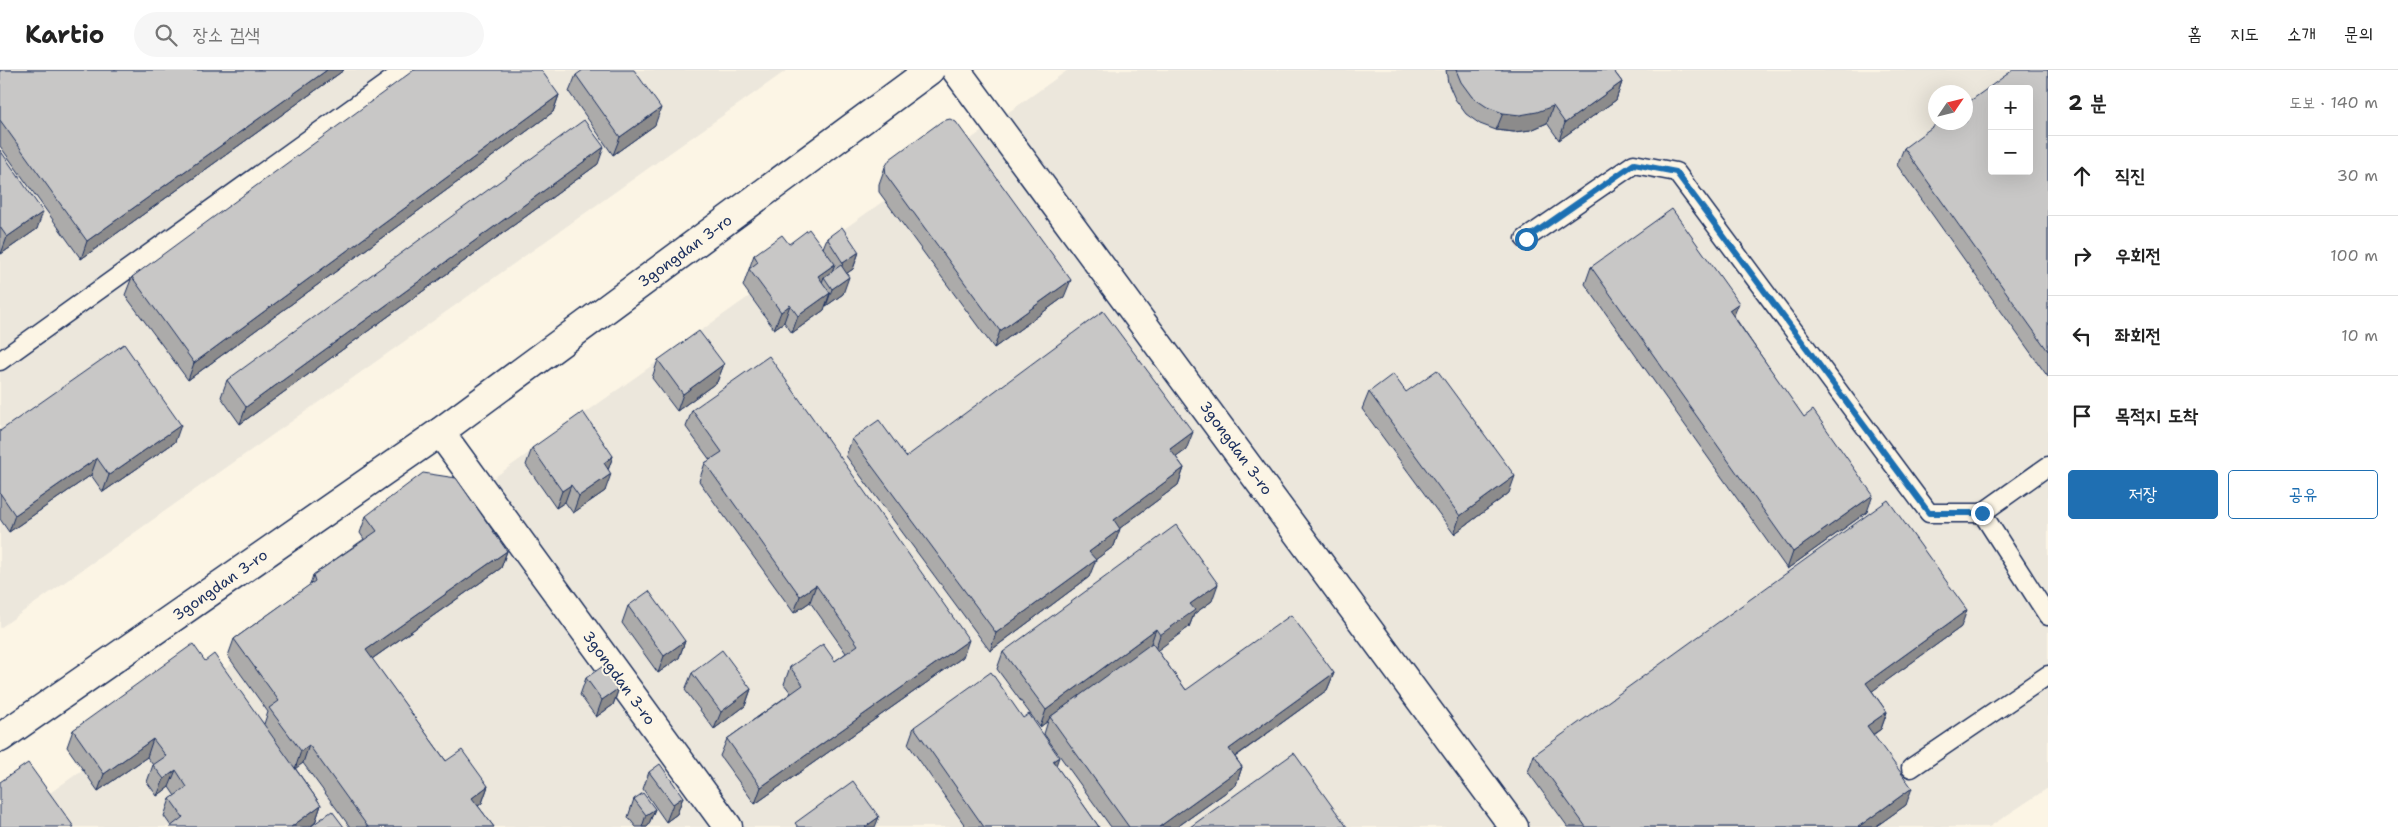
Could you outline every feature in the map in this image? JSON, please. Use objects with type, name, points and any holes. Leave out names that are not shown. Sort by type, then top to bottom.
[{"type":"street","name":"3gongdan 3-ro","points":[[0,738],[440,432],[930,70]]},
{"type":"street","name":"3gongdan 3-ro","points":[[956,70],[1514,827]]},
{"type":"street","name":"3gongdan 3-ro","points":[[440,432],[728,827]]},
{"type":"lane","points":[[0,361],[405,70]]},
{"type":"lane","points":[[1526,239],[1634,164],[1676,172],[1929,513],[1982,513],[2048,466]]},
{"type":"lane","points":[[1982,513],[2048,616]]},
{"type":"lane","points":[[1911,768],[2048,675]]},
{"type":"shaded area","points":[[0,70],[787,70],[0,628]]},
{"type":"shaded area","points":[[1068,70],[2048,70],[2048,788],[1989,827],[2,827]]},
{"type":"building","points":[[0,70],[327,70],[87,241],[0,120]]},
{"type":"building","points":[[414,70],[541,70],[559,95],[194,363],[132,277]]},
{"type":"building","points":[[583,70],[634,70],[661,108],[620,137],[576,75]]},
{"type":"building","points":[[1456,70],[1613,70],[1622,82],[1565,123],[1553,106],[1537,112],[1520,115],[1503,113],[1487,107],[1472,97],[1461,82]]},
{"type":"building","points":[[2013,70],[2048,70],[2048,351],[1904,148],[1928,130],[1973,130],[1973,99],[1988,88],[1988,175],[2033,175],[2033,85],[1992,85]]},
{"type":"building","points":[[950,119],[956,122],[1071,280],[1000,331],[886,175],[885,167],[890,159],[942,121]]},
{"type":"building","points":[[584,120],[604,147],[246,407],[227,380]]},
{"type":"building","points":[[0,150],[43,212],[7,237],[0,227]]},
{"type":"building","points":[[1672,209],[1739,303],[1729,310],[1804,417],[1813,410],[1873,495],[1793,552],[1591,267]]},
{"type":"building","points":[[842,227],[859,252],[843,263],[827,238]]},
{"type":"building","points":[[809,229],[835,264],[818,276],[830,293],[798,316],[790,305],[781,312],[749,269],[758,262],[754,255],[782,235],[789,244]]},
{"type":"building","points":[[841,265],[849,277],[832,289],[824,277]]},
{"type":"building","points":[[1103,311],[1193,432],[1170,449],[1184,468],[1114,520],[1120,529],[1089,552],[1096,560],[996,633],[852,439],[879,420],[906,457]]},
{"type":"building","points":[[699,331],[724,364],[683,394],[658,360]]},
{"type":"building","points":[[124,344],[181,425],[109,475],[97,458],[15,515],[0,493],[0,431]]},
{"type":"building","points":[[769,356],[969,640],[761,787],[727,739],[803,685],[790,667],[823,644],[835,661],[858,645],[816,585],[800,596],[705,463],[722,452],[692,410]]},
{"type":"building","points":[[1437,370],[1515,476],[1460,516],[1369,392],[1393,374],[1406,392]]},
{"type":"building","points":[[583,412],[613,456],[604,463],[611,474],[579,496],[571,485],[562,491],[532,448]]},
{"type":"building","points":[[423,473],[456,478],[507,551],[366,650],[446,761],[462,750],[488,786],[472,798],[494,827],[368,827],[309,745],[301,751],[269,708],[279,701],[234,639],[315,581],[313,575],[377,531],[366,516]]},
{"type":"building","points":[[1888,500],[1967,610],[1866,683],[1887,712],[1867,726],[1912,788],[1858,827],[1586,827],[1534,755]]},
{"type":"building","points":[[1176,525],[1218,584],[1190,604],[1195,610],[1160,635],[1156,629],[1046,710],[1003,652]]},
{"type":"building","points":[[649,591],[685,641],[664,656],[628,606]]},
{"type":"building","points":[[1291,615],[1334,673],[1229,749],[1242,767],[1159,827],[1129,827],[1050,717],[1152,643],[1186,690]]},
{"type":"building","points":[[193,644],[205,661],[214,654],[321,805],[291,827],[170,827],[183,817],[170,799],[187,787],[176,770],[164,779],[153,765],[166,756],[153,739],[104,774],[73,730]]},
{"type":"building","points":[[722,650],[751,689],[721,712],[692,673]]},
{"type":"building","points":[[603,666],[619,688],[602,700],[586,678]]},
{"type":"building","points":[[991,672],[1023,718],[1029,714],[1059,757],[1053,761],[1099,827],[984,827],[914,727]]},
{"type":"building","points":[[1294,753],[1347,827],[1190,827]]},
{"type":"building","points":[[28,763],[74,827],[0,827],[0,782]]},
{"type":"building","points":[[660,764],[683,797],[673,804],[649,772]]},
{"type":"building","points":[[853,781],[879,817],[865,827],[798,827],[795,823]]},
{"type":"building","points":[[643,793],[655,809],[646,815],[634,799]]},
{"type":"building","points":[[332,811],[344,827],[310,827]]},
{"type":"route","points":[[1526,239],[1634,164],[1676,172],[1929,513],[1982,513]]}]
